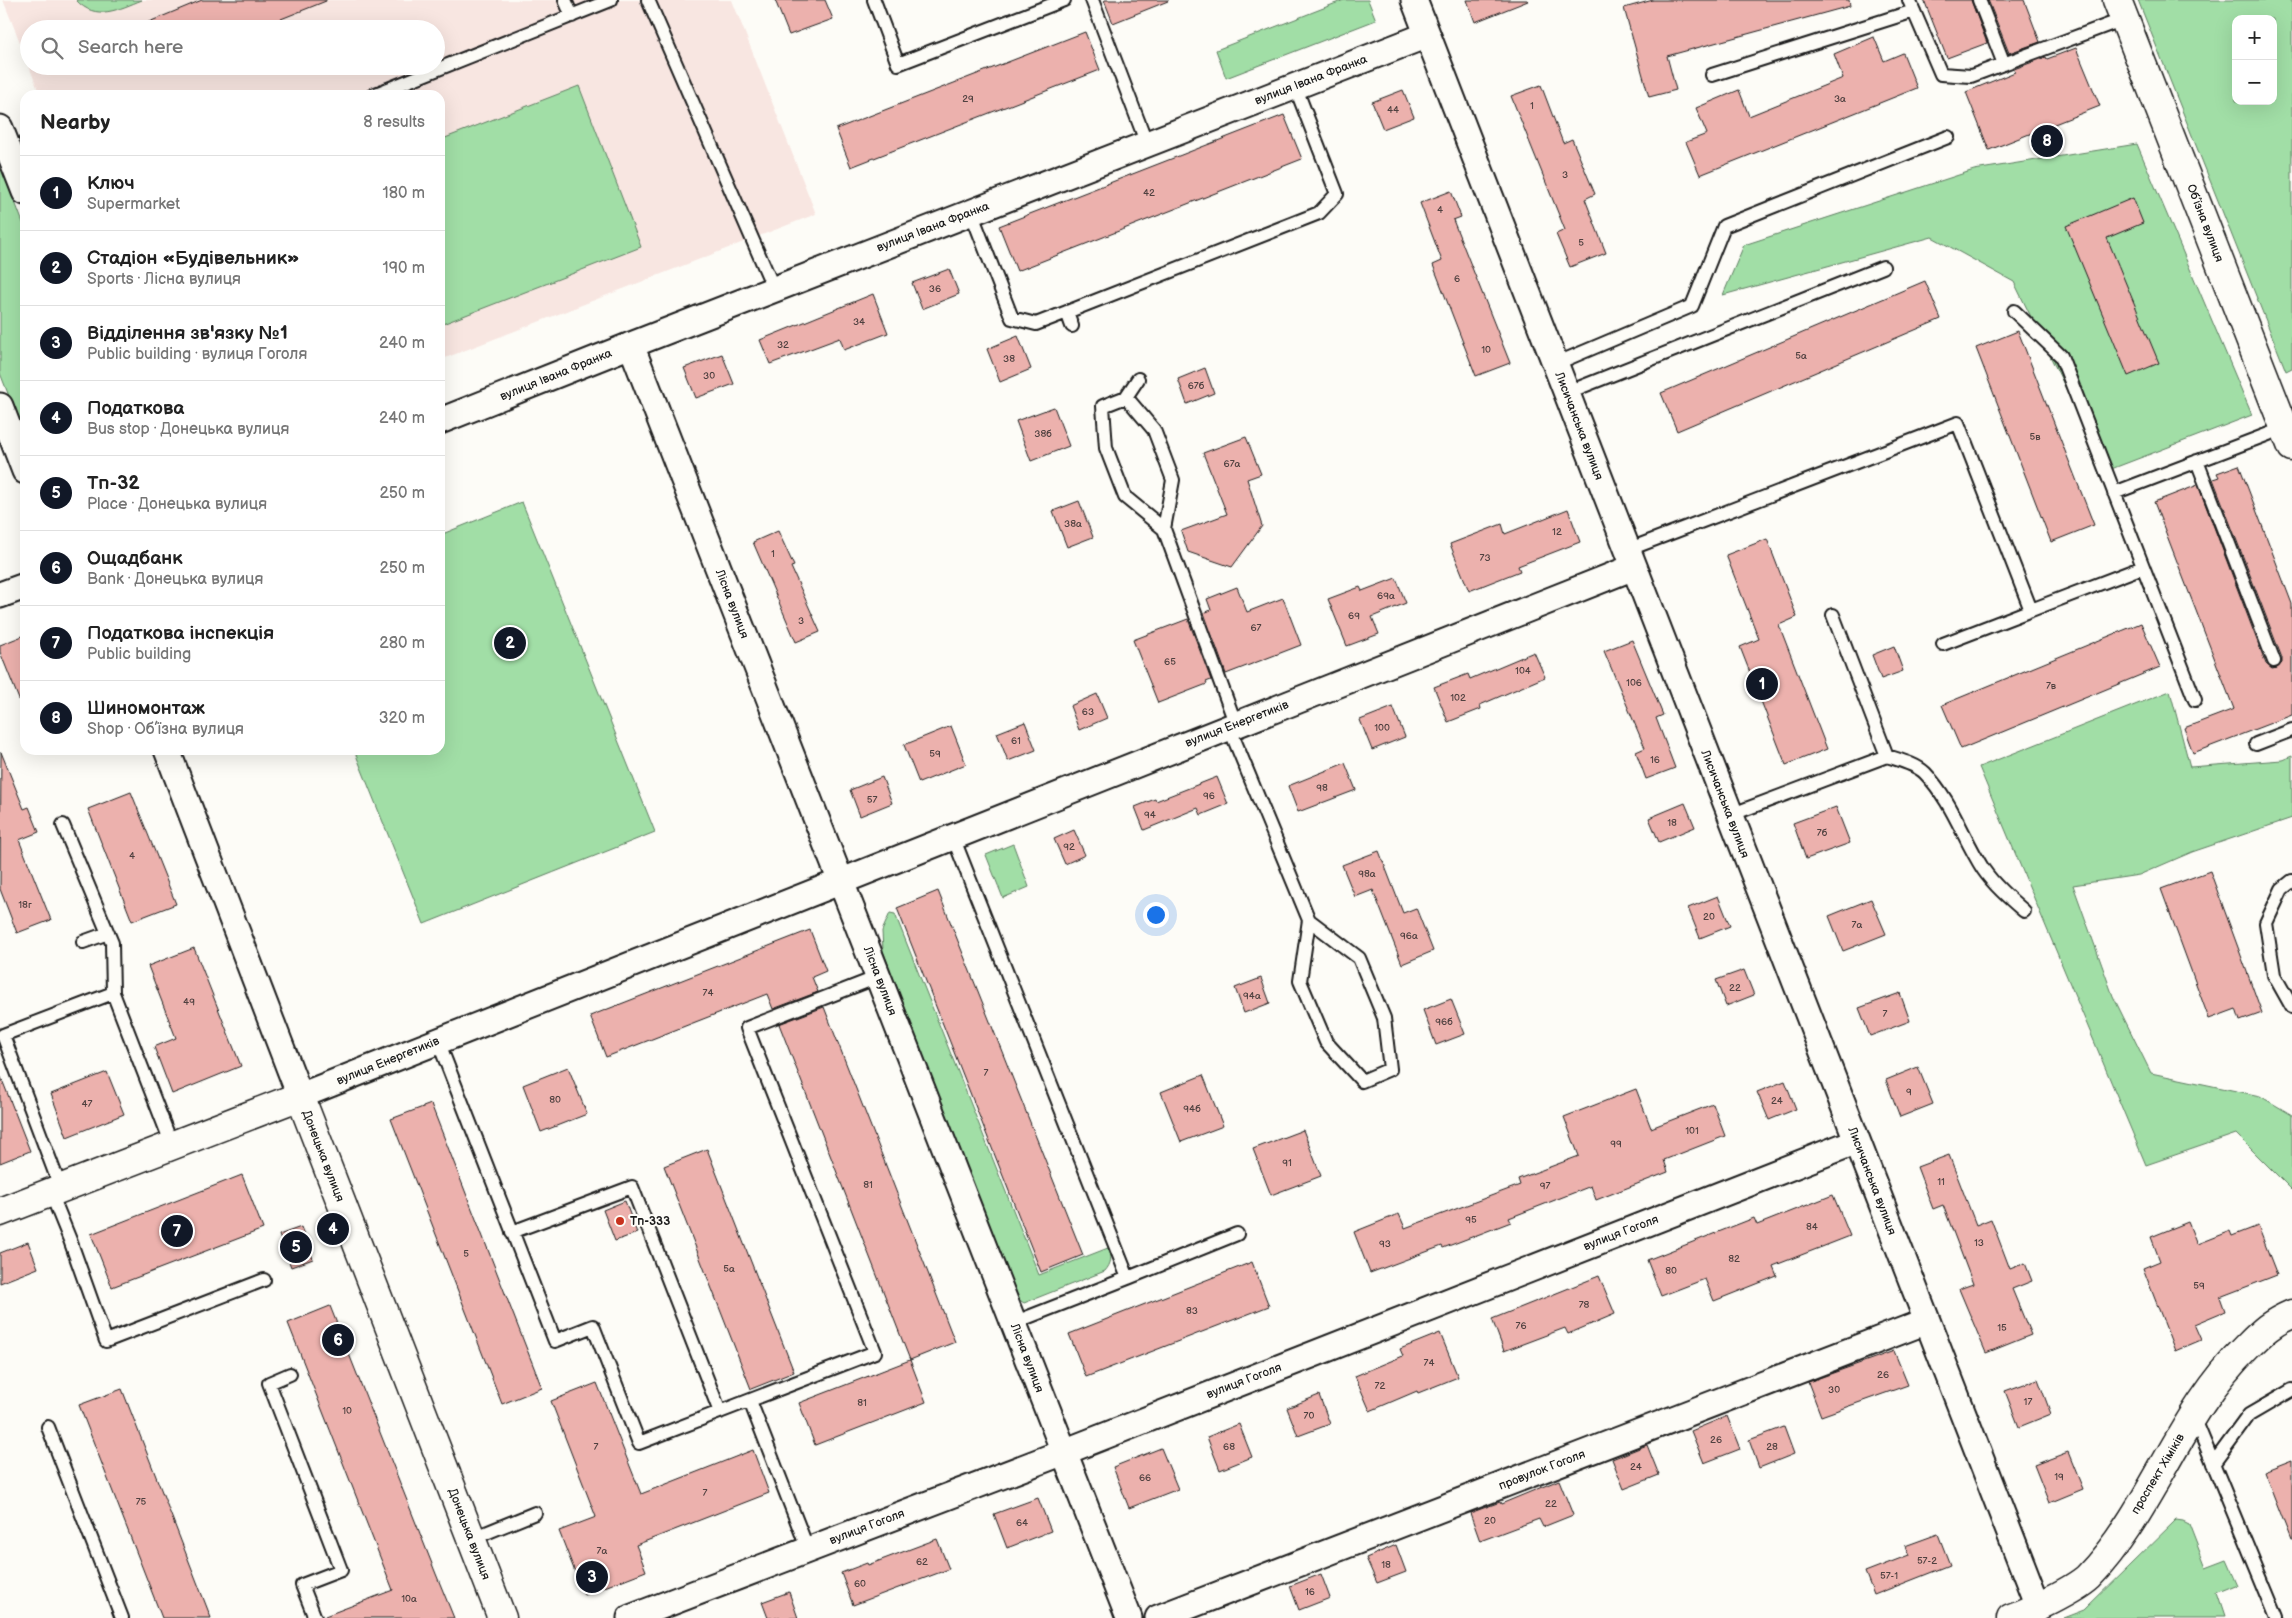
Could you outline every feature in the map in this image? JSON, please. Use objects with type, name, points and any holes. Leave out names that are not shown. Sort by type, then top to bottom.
[{"type":"street","name":"Лисичанська вулиця","points":[[1414,0],[2038,1606]]},
{"type":"street","name":"Об’їзна вулиця","points":[[2121,9],[2289,434]]},
{"type":"street","name":"вулиця Івана Франка","points":[[445,419],[1427,35]]},
{"type":"street","points":[[0,128],[20,179]]},
{"type":"street","name":"Лісна вулиця","points":[[631,345],[1129,1618]]},
{"type":"street","points":[[0,406],[20,457]]},
{"type":"street","name":"вулиця Енергетиків","points":[[0,1212],[300,1096],[1233,726],[1631,559]]},
{"type":"street","points":[[0,595],[20,588]]},
{"type":"street","name":"Донецька вулиця","points":[[169,755],[502,1618]]},
{"type":"street","name":"вулиця Гоголя","points":[[630,1618],[1064,1452],[1857,1141]]},
{"type":"street","name":"проспект Хіміків","points":[[2011,1618],[2038,1606],[2086,1578],[2118,1540],[2193,1415],[2227,1366],[2273,1322],[2292,1314]]},
{"type":"street","name":"провулок Гоголя","points":[[1158,1618],[1927,1321]]},
{"type":"lane","points":[[565,0],[572,16]]},
{"type":"lane","points":[[445,66],[611,0]]},
{"type":"lane","points":[[648,0],[774,289]]},
{"type":"lane","points":[[874,0],[898,64],[1064,0]]},
{"type":"lane","points":[[1092,0],[1147,144]]},
{"type":"lane","points":[[1979,0],[2004,64]]},
{"type":"lane","points":[[1712,75],[1912,6],[1940,74],[1970,76],[2004,64],[2121,9]]},
{"type":"lane","points":[[386,90],[423,75]]},
{"type":"lane","points":[[971,212],[1012,318],[1036,324],[1319,213],[1338,194],[1295,86]]},
{"type":"lane","points":[[1555,364],[1692,306],[1724,226],[1948,137]]},
{"type":"lane","points":[[1566,394],[1884,267]]},
{"type":"lane","points":[[2014,311],[2061,356],[2195,700]]},
{"type":"lane","points":[[1066,312],[1072,326]]},
{"type":"lane","points":[[1138,379],[1126,397],[1103,406],[1106,448],[1125,497],[1164,529]]},
{"type":"lane","points":[[1126,397],[1154,430],[1173,480],[1164,529],[1233,726],[1309,920],[1300,981],[1326,1042],[1362,1081],[1390,1069],[1384,1018],[1359,958],[1309,920]]},
{"type":"lane","points":[[1631,559],[1958,423],[2031,610]]},
{"type":"lane","points":[[2114,493],[2197,461],[2289,434]]},
{"type":"lane","points":[[2197,461],[2274,661]]},
{"type":"lane","points":[[1943,644],[2143,567]]},
{"type":"lane","points":[[1833,615],[1887,756]]},
{"type":"lane","points":[[2256,744],[2292,730]]},
{"type":"lane","points":[[1730,815],[1887,756],[1910,764],[1925,772],[1950,807],[1984,870],[2005,895],[2024,911]]},
{"type":"lane","points":[[63,825],[112,943],[110,957],[113,993],[172,1145]]},
{"type":"lane","points":[[953,836],[1128,1278]]},
{"type":"lane","points":[[2292,881],[2282,889],[2266,923],[2274,975],[2292,1007]]},
{"type":"lane","points":[[83,942],[108,933]]},
{"type":"lane","points":[[438,1041],[555,1341],[593,1326],[639,1443],[875,1352],[747,1028],[878,977]]},
{"type":"lane","points":[[113,993],[3,1035],[56,1191],[70,1240],[106,1341],[264,1280]]},
{"type":"lane","points":[[512,1232],[632,1187],[720,1412]]},
{"type":"lane","points":[[1013,1323],[1237,1234]]},
{"type":"lane","points":[[290,1374],[269,1383],[341,1570],[302,1585],[315,1618]]},
{"type":"lane","points":[[2213,1464],[2248,1416],[2292,1390]]},
{"type":"lane","points":[[750,1401],[808,1550]]},
{"type":"lane","points":[[2193,1415],[2277,1618]]},
{"type":"lane","points":[[48,1427],[122,1618]]},
{"type":"lane","points":[[471,1540],[535,1513]]},
{"type":"shaded area","points":[[3,0],[732,0],[816,214],[445,358],[445,90],[38,90],[32,75],[445,75],[445,20],[20,20],[20,42]]},
{"type":"green space","points":[[76,0],[142,0],[116,10],[100,12],[84,7]]},
{"type":"green space","points":[[1344,0],[1368,0],[1376,20],[1226,78],[1216,50]]},
{"type":"green space","points":[[2138,0],[2292,0],[2292,368],[2286,371]]},
{"type":"green space","points":[[579,86],[641,247],[445,323],[445,138]]},
{"type":"green space","points":[[2137,144],[2252,415],[2106,471],[2014,282],[1932,237],[1723,295],[1744,245],[1974,170]]},
{"type":"green space","points":[[0,163],[20,215],[20,424],[0,373]]},
{"type":"green space","points":[[522,502],[655,832],[424,924],[356,755],[445,755],[445,533]]},
{"type":"green space","points":[[2170,691],[2190,767],[2282,760],[2292,756],[2292,818],[2192,852],[2139,875],[2073,885],[2113,996],[2151,1073],[2260,1096],[2292,1115],[2292,1190],[2236,1134],[2146,1165],[1979,767]]},
{"type":"green space","points":[[1013,844],[1029,887],[1003,898],[986,855]]},
{"type":"green space","points":[[890,913],[895,914],[1039,1275],[1108,1248],[1111,1260],[1105,1271],[1024,1303],[1015,1297],[883,951],[882,931]]},
{"type":"green space","points":[[2176,1520],[2189,1524],[2206,1568],[2227,1560],[2238,1585],[2216,1594],[2224,1618],[2063,1618],[2084,1610]]},
{"type":"building","points":[[202,0],[326,0],[278,20],[154,20]]},
{"type":"building","points":[[775,0],[825,0],[833,19],[789,35]]},
{"type":"building","points":[[1104,0],[1168,0],[1168,1],[1113,23]]},
{"type":"building","points":[[1467,0],[1527,0],[1528,1],[1475,22]]},
{"type":"building","points":[[1653,0],[1849,0],[1850,6],[1667,56],[1676,90],[1649,97],[1624,8]]},
{"type":"building","points":[[1924,0],[1971,0],[1987,43],[1947,58]]},
{"type":"building","points":[[1988,0],[2024,0],[2040,42],[2009,53]]},
{"type":"building","points":[[1085,32],[1100,70],[851,167],[836,129]]},
{"type":"building","points":[[1874,37],[1884,61],[1903,53],[1917,88],[1700,175],[1686,142],[1707,134],[1696,108],[1739,90],[1749,116],[1843,78],[1834,54]]},
{"type":"building","points":[[2076,48],[2100,106],[1989,150],[1966,92],[2015,72],[2014,69]]},
{"type":"building","points":[[1541,85],[1563,143],[1572,139],[1595,194],[1585,199],[1606,253],[1570,267],[1556,234],[1565,230],[1511,96]]},
{"type":"building","points":[[1403,90],[1414,117],[1383,129],[1372,102]]},
{"type":"building","points":[[1284,115],[1302,159],[1017,271],[999,226]]},
{"type":"building","points":[[1451,191],[1461,217],[1453,220],[1510,363],[1476,376],[1433,265],[1442,261],[1420,203]]},
{"type":"building","points":[[2133,198],[2143,223],[2107,238],[2159,363],[2128,376],[2066,226]]},
{"type":"building","points":[[949,269],[959,294],[922,309],[912,283]]},
{"type":"building","points":[[1925,281],[1941,319],[1677,431],[1661,393]]},
{"type":"building","points":[[873,294],[888,333],[844,350],[840,338],[770,364],[760,340]]},
{"type":"building","points":[[2018,331],[2094,525],[2051,542],[1976,348]]},
{"type":"building","points":[[1018,336],[1031,369],[1000,382],[987,349]]},
{"type":"building","points":[[722,354],[734,384],[696,398],[684,368]]},
{"type":"building","points":[[1205,368],[1214,393],[1187,404],[1178,379]]},
{"type":"building","points":[[1054,407],[1069,446],[1031,461],[1016,421]]},
{"type":"building","points":[[1246,437],[1261,474],[1247,479],[1262,526],[1232,567],[1188,552],[1181,531],[1227,514],[1203,453]]},
{"type":"building","points":[[2239,465],[2292,604],[2292,715],[2193,753],[2184,728],[2234,709],[2154,502],[2198,485],[2266,664],[2272,669],[2277,668],[2282,663],[2282,658],[2213,479],[2219,477],[2217,473]]},
{"type":"building","points":[[1079,501],[1093,537],[1067,547],[1053,511]]},
{"type":"building","points":[[1568,509],[1580,542],[1518,566],[1520,571],[1469,591],[1450,544],[1502,524],[1505,534]]},
{"type":"building","points":[[778,531],[794,566],[791,567],[820,632],[796,642],[753,542]]},
{"type":"building","points":[[1767,539],[1797,617],[1779,625],[1827,749],[1786,765],[1740,647],[1759,639],[1726,555]]},
{"type":"building","points":[[1396,578],[1406,603],[1372,617],[1379,634],[1347,646],[1328,599],[1360,587],[1362,591]]},
{"type":"building","points":[[1237,587],[1247,612],[1283,598],[1301,645],[1226,674],[1204,613],[1211,610],[1207,599]]},
{"type":"building","points":[[1188,619],[1211,680],[1206,682],[1207,684],[1158,703],[1133,640]]},
{"type":"building","points":[[2141,623],[2160,667],[1961,749],[1942,705]]},
{"type":"building","points":[[20,637],[20,702],[0,652],[0,645]]},
{"type":"building","points":[[1632,640],[1663,715],[1656,718],[1675,768],[1646,779],[1636,752],[1645,748],[1604,651]]},
{"type":"building","points":[[1894,646],[1903,671],[1881,679],[1872,655]]},
{"type":"building","points":[[1534,652],[1545,677],[1480,705],[1481,709],[1448,722],[1434,687],[1468,674],[1470,679]]},
{"type":"building","points":[[1097,694],[1107,718],[1079,730],[1070,706]]},
{"type":"building","points":[[1393,707],[1405,737],[1372,750],[1360,720]]},
{"type":"building","points":[[1025,722],[1036,750],[1008,761],[997,733]]},
{"type":"building","points":[[951,726],[966,764],[919,783],[904,745]]},
{"type":"building","points":[[1,752],[24,809],[29,807],[39,832],[19,840],[51,920],[17,933],[0,889]]},
{"type":"building","points":[[1345,763],[1356,790],[1298,812],[1288,786]]},
{"type":"building","points":[[882,777],[892,803],[860,816],[850,790]]},
{"type":"building","points":[[1217,777],[1228,804],[1201,815],[1198,808],[1144,830],[1135,807],[1155,799],[1156,801]]},
{"type":"building","points":[[131,792],[176,904],[132,921],[88,809]]},
{"type":"building","points":[[1685,803],[1695,827],[1659,842],[1649,818]]},
{"type":"building","points":[[1836,807],[1850,843],[1806,859],[1793,823]]},
{"type":"building","points":[[1074,830],[1085,855],[1065,864],[1054,839]]},
{"type":"building","points":[[1379,851],[1403,913],[1416,908],[1433,951],[1402,964],[1373,890],[1355,897],[1342,865]]},
{"type":"building","points":[[2210,871],[2262,1013],[2240,1021],[2236,1009],[2209,1019],[2161,889]]},
{"type":"building","points":[[938,891],[1083,1255],[1041,1272],[897,908]]},
{"type":"building","points":[[1718,896],[1730,926],[1700,938],[1688,908]]},
{"type":"building","points":[[1871,899],[1886,934],[1843,951],[1829,916]]},
{"type":"building","points":[[810,930],[826,971],[812,977],[818,992],[773,1009],[767,994],[606,1057],[590,1016]]},
{"type":"building","points":[[194,948],[241,1066],[172,1094],[154,1047],[176,1038],[148,966]]},
{"type":"building","points":[[1744,970],[1754,995],[1726,1006],[1716,980]]},
{"type":"building","points":[[1261,978],[1270,1003],[1244,1013],[1235,988]]},
{"type":"building","points":[[1900,993],[1910,1021],[1870,1036],[1859,1008]]},
{"type":"building","points":[[1451,999],[1465,1034],[1436,1045],[1423,1010]]},
{"type":"building","points":[[824,1007],[955,1342],[910,1360],[779,1024]]},
{"type":"building","points":[[568,1067],[587,1114],[541,1132],[523,1085]]},
{"type":"building","points":[[1918,1067],[1933,1104],[1900,1117],[1886,1080]]},
{"type":"building","points":[[107,1072],[124,1114],[67,1137],[51,1094]]},
{"type":"building","points":[[1203,1075],[1223,1126],[1181,1142],[1161,1092]]},
{"type":"building","points":[[0,1078],[30,1151],[0,1163]]},
{"type":"building","points":[[1785,1081],[1796,1109],[1769,1120],[1757,1092]]},
{"type":"building","points":[[1636,1089],[1651,1128],[1713,1104],[1725,1136],[1664,1160],[1668,1172],[1596,1200],[1591,1186],[1509,1218],[1511,1222],[1370,1273],[1354,1232],[1399,1214],[1405,1228],[1520,1185],[1518,1179],[1579,1156],[1564,1117]]},
{"type":"building","points":[[431,1104],[542,1388],[502,1404],[391,1119]]},
{"type":"building","points":[[1303,1130],[1321,1176],[1271,1195],[1253,1149]]},
{"type":"building","points":[[707,1149],[794,1372],[751,1389],[664,1166]]},
{"type":"building","points":[[1949,1155],[1976,1225],[1991,1219],[2010,1269],[2025,1263],[2032,1281],[2012,1289],[2031,1335],[1986,1353],[1959,1289],[1973,1284],[1943,1205],[1933,1209],[1917,1167]]},
{"type":"building","points":[[242,1175],[263,1229],[112,1287],[91,1234]]},
{"type":"building","points":[[1833,1195],[1850,1236],[1773,1266],[1777,1276],[1714,1301],[1705,1279],[1661,1296],[1647,1260],[1754,1218],[1757,1225]]},
{"type":"building","name":"Тп-333","points":[[625,1201],[637,1233],[615,1241],[603,1210]]},
{"type":"building","points":[[2188,1222],[2197,1244],[2230,1231],[2232,1236],[2258,1226],[2277,1275],[2220,1297],[2225,1311],[2194,1324],[2201,1340],[2175,1351],[2143,1268],[2160,1261],[2151,1237]]},
{"type":"building","points":[[301,1227],[313,1259],[291,1267],[279,1235]]},
{"type":"building","points":[[28,1242],[38,1268],[0,1283],[0,1253]]},
{"type":"building","points":[[1252,1262],[1269,1306],[1086,1377],[1069,1334]]},
{"type":"building","points":[[1599,1276],[1615,1314],[1568,1334],[1565,1328],[1504,1351],[1492,1319]]},
{"type":"building","points":[[330,1306],[454,1618],[325,1618],[325,1616],[393,1590],[288,1323]]},
{"type":"building","points":[[1440,1333],[1458,1377],[1418,1393],[1417,1391],[1370,1411],[1355,1376],[1403,1356],[1400,1349]]},
{"type":"building","points":[[1894,1351],[1908,1385],[1821,1416],[1808,1382]]},
{"type":"building","points":[[910,1360],[926,1402],[815,1445],[799,1403]]},
{"type":"building","points":[[2038,1379],[2051,1414],[2019,1427],[2005,1391]]},
{"type":"building","points":[[597,1383],[641,1494],[753,1450],[769,1493],[636,1545],[646,1571],[584,1595],[559,1531],[596,1517],[551,1401]]},
{"type":"building","points":[[122,1389],[211,1618],[162,1618],[79,1405]]},
{"type":"building","points":[[1319,1395],[1330,1424],[1298,1436],[1287,1408]]},
{"type":"building","points":[[1727,1416],[1740,1449],[1704,1463],[1691,1431]]},
{"type":"building","points":[[1239,1424],[1252,1457],[1220,1470],[1207,1437]]},
{"type":"building","points":[[1784,1427],[1794,1454],[1759,1468],[1749,1440]]},
{"type":"building","points":[[1647,1445],[1659,1475],[1624,1489],[1612,1459]]},
{"type":"building","points":[[1161,1448],[1178,1489],[1129,1508],[1113,1467]]},
{"type":"building","points":[[2068,1452],[2083,1489],[2049,1503],[2034,1465]]},
{"type":"building","points":[[2292,1460],[2292,1540],[2291,1540],[2264,1471]]},
{"type":"building","points":[[1559,1480],[1573,1515],[1543,1527],[1539,1519],[1480,1541],[1470,1513],[1500,1502],[1501,1504]]},
{"type":"building","points":[[1038,1498],[1051,1531],[1007,1548],[994,1514]]},
{"type":"building","points":[[1938,1534],[1950,1565],[1874,1595],[1865,1572],[1909,1555],[1905,1546]]},
{"type":"building","points":[[937,1539],[949,1569],[853,1605],[841,1573]]},
{"type":"building","points":[[1396,1545],[1406,1572],[1377,1583],[1366,1558]]},
{"type":"building","points":[[1321,1574],[1330,1598],[1299,1610],[1290,1586]]},
{"type":"building","points":[[789,1592],[798,1618],[768,1618],[762,1602]]},
{"type":"place","name":"Шиномонтаж","points":[[2047,141]]},
{"type":"place","name":"Стадіон «Будівельник»","points":[[510,643]]},
{"type":"place","name":"Ключ","points":[[1762,684]]},
{"type":"place","name":"Тп-333","points":[[620,1221]]},
{"type":"place","name":"Податкова","points":[[333,1229]]},
{"type":"place","name":"Податкова інспекція","points":[[177,1231]]},
{"type":"place","name":"Тп-32","points":[[296,1247]]},
{"type":"place","name":"Ощадбанк","points":[[338,1340]]},
{"type":"place","name":"Відділення зв'язку №1","points":[[592,1577]]}]
